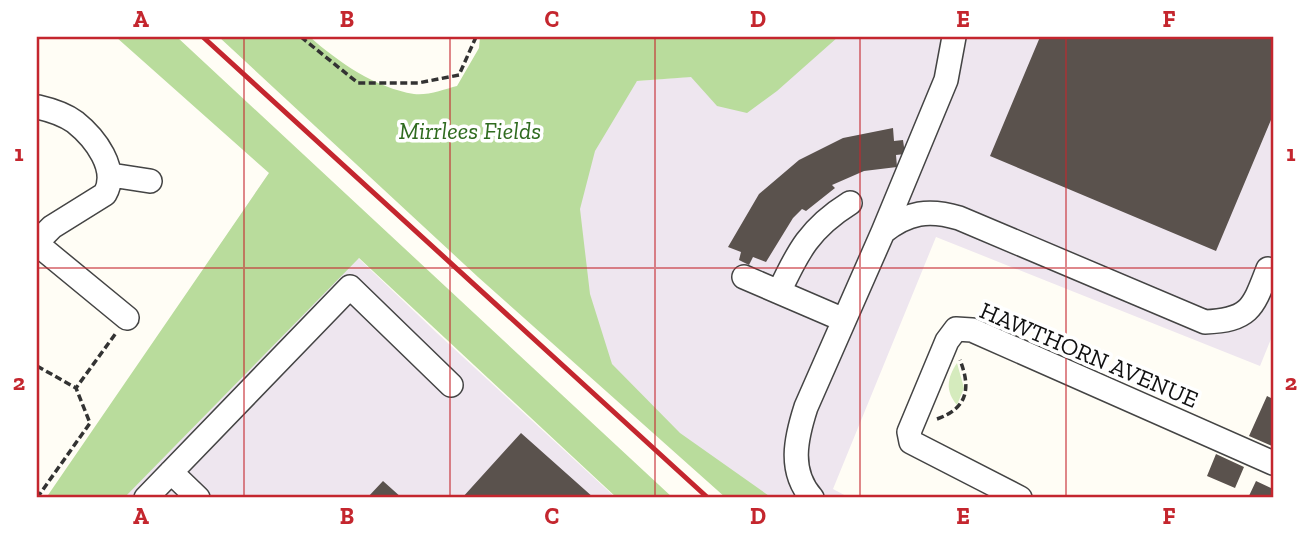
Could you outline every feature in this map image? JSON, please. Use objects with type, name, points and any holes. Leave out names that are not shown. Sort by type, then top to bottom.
[{"type":"street","points":[[813,498],[800,478],[795,460],[797,435],[946,80],[954,37]]},
{"type":"street","points":[[38,107],[62,114],[76,123],[107,161],[111,175],[105,194],[52,227],[37,243],[127,318]]},
{"type":"street","points":[[111,175],[150,181]]},
{"type":"street","points":[[779,292],[799,249],[811,233],[821,222],[850,203]]},
{"type":"street","points":[[883,232],[899,219],[938,212],[1205,323],[1234,320],[1245,314],[1255,304],[1271,263]]},
{"type":"street","points":[[744,277],[844,320]]},
{"type":"street","points":[[146,498],[350,287],[451,385]]},
{"type":"street","name":"HAWTHORN AVENUE","points":[[913,422],[947,341],[956,329],[972,330],[1273,463]]},
{"type":"street","points":[[913,422],[909,432],[914,445],[1020,498]]},
{"type":"street","points":[[171,472],[198,498]]},
{"type":"path","points":[[301,37],[358,83],[418,83],[458,75],[476,37]]},
{"type":"path","points":[[76,387],[127,318]]},
{"type":"path","points":[[913,422],[930,422],[949,415],[962,405],[965,398],[967,376],[947,341]]},
{"type":"path","points":[[37,366],[76,387],[90,424],[37,498]]},
{"type":"shaded area","points":[[835,37],[1273,37],[1273,334],[1260,366],[936,237],[833,489],[850,498],[732,498],[480,267],[637,81],[799,68]]},
{"type":"shaded area","points":[[269,173],[437,333],[616,498],[48,498]]},
{"type":"green space","points":[[116,37],[177,37],[673,498],[617,498],[359,258],[124,498],[46,498],[269,173]]},
{"type":"green space","name":"Mirrlees Fields","points":[[219,37],[310,37],[333,56],[372,80],[400,91],[419,94],[457,86],[479,48],[480,37],[838,37],[777,91],[747,113],[717,106],[691,77],[637,81],[595,151],[580,209],[590,294],[612,364],[680,433],[772,498],[726,498],[478,277]]},
{"type":"green space","points":[[957,363],[964,388],[957,405],[949,390],[949,384]]},
{"type":"building","points":[[1040,37],[1273,37],[1273,115],[1216,251],[990,156]]},
{"type":"building","points":[[893,128],[894,141],[903,140],[905,154],[896,155],[897,167],[864,171],[832,185],[835,188],[793,218],[766,262],[753,257],[749,265],[739,260],[741,252],[728,247],[759,194],[799,160],[843,138]]},
{"type":"building","points":[[1267,396],[1273,399],[1272,446],[1249,436]]},
{"type":"building","points":[[521,433],[594,498],[462,498]]},
{"type":"building","points":[[1216,454],[1244,467],[1235,488],[1207,476]]},
{"type":"building","points":[[383,481],[402,498],[367,498]]},
{"type":"building","points":[[1256,481],[1273,489],[1270,498],[1248,498]]},
{"type":"railway","points":[[203,37],[708,498]]}]
